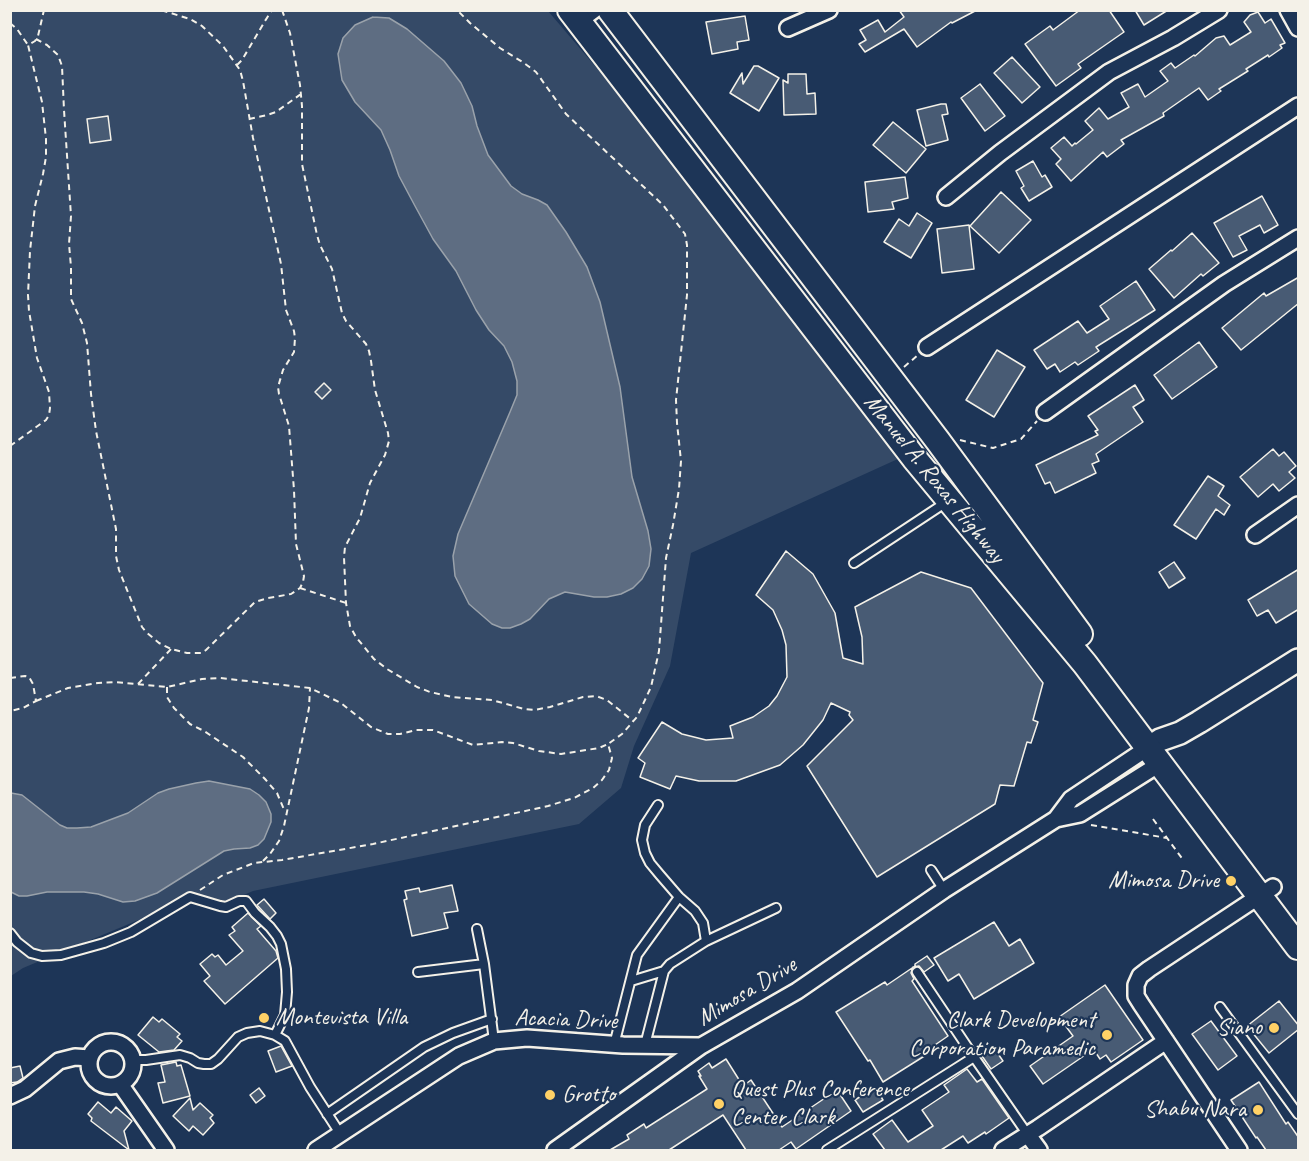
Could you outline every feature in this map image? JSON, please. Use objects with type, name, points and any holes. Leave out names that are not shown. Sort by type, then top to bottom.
[{"type":"main road","name":"Manuel A. Roxas Highway","points":[[610,10],[938,441],[1164,748],[1267,891],[1299,947]]},
{"type":"main road","name":"Manuel A. Roxas Highway","points":[[581,14],[907,448],[1085,664],[1164,748]]},
{"type":"main road","name":"Manuel A. Roxas Highway","points":[[1267,891],[1299,920]]},
{"type":"street","points":[[788,28],[829,10]]},
{"type":"street","points":[[946,197],[1000,153],[1110,72],[1219,10]]},
{"type":"street","points":[[1288,10],[1299,28]]},
{"type":"street","points":[[927,347],[1299,106]]},
{"type":"street","points":[[1045,412],[1224,284],[1299,238]]},
{"type":"street","points":[[1255,535],[1299,506]]},
{"type":"street","points":[[1164,748],[1299,660]]},
{"type":"street","name":"Mimosa Drive","points":[[555,1150],[701,1046],[797,991],[944,890],[1056,819],[1080,814],[1164,748]]},
{"type":"street","name":"Mimosa Drive","points":[[1056,819],[1071,799],[1164,748]]},
{"type":"street","points":[[1235,1149],[1136,996],[1136,985],[1140,976],[1267,891]]},
{"type":"street","name":"Acacia Drive","points":[[316,1150],[459,1056],[494,1041],[527,1038],[614,1045],[701,1046]]},
{"type":"street","points":[[1003,1150],[1166,1041]]},
{"type":"street","points":[[105,1043],[119,1044],[130,1053],[132,1060],[130,1074],[126,1080],[113,1086],[93,1078],[90,1072],[90,1058],[93,1051],[105,1043]]},
{"type":"street","points":[[10,1096],[25,1089],[59,1061],[75,1057],[90,1058]]},
{"type":"street","points":[[120,1084],[166,1150]]},
{"type":"street","points":[[1028,1135],[1039,1150]]},
{"type":"lane","points":[[854,563],[949,500]]},
{"type":"lane","points":[[658,805],[645,825],[642,840],[645,853],[660,875],[695,911],[703,923],[706,941]]},
{"type":"lane","points":[[931,870],[944,890]]},
{"type":"lane","points":[[10,933],[31,953],[42,956],[61,955],[104,943],[131,932],[190,897],[226,907],[239,901],[246,902],[277,936],[286,969],[285,1015],[275,1035]]},
{"type":"lane","points":[[614,1045],[637,955],[679,897]]},
{"type":"lane","points":[[645,1046],[664,971],[670,964],[706,941],[776,908]]},
{"type":"lane","points":[[477,929],[494,1041]]},
{"type":"lane","points":[[418,972],[484,964]]},
{"type":"lane","points":[[631,981],[664,971]]},
{"type":"lane","points":[[917,972],[1028,1135]]},
{"type":"lane","points":[[1220,1007],[1299,1114]]},
{"type":"lane","points":[[327,1114],[424,1047],[453,1033],[492,1019]]},
{"type":"lane","points":[[132,1060],[180,1055],[198,1063],[211,1064],[238,1037],[260,1031],[275,1035],[285,1041],[340,1135]]},
{"type":"lane","points":[[827,1150],[974,1057]]},
{"type":"path","points":[[28,45],[36,39],[44,10]]},
{"type":"path","points":[[36,39],[54,50],[62,66],[71,216],[70,292],[87,343],[96,431],[116,529],[116,556],[119,570],[146,632],[159,644],[171,649],[187,653],[201,653],[255,602],[291,594],[300,588],[304,576],[296,544],[290,433],[278,387],[283,370],[294,352],[295,338],[286,310],[281,264],[249,119],[243,81],[237,65],[223,46],[202,26],[190,19],[161,10]]},
{"type":"path","points":[[237,65],[272,10]]},
{"type":"path","points":[[282,10],[290,33],[301,94],[302,164],[317,235],[332,269],[342,313],[369,351],[375,390],[389,441],[385,455],[370,483],[360,518],[345,547],[346,603],[350,626],[374,659],[423,690],[441,696],[492,700],[534,710],[583,697],[596,696],[607,700],[633,721]]},
{"type":"path","points":[[10,711],[23,708],[61,690],[80,686],[115,682],[167,687],[202,679],[220,678],[310,688],[340,703],[371,727],[388,734],[433,729],[473,745],[513,743],[539,751],[561,754],[599,748],[608,744],[637,717],[651,687],[659,651],[666,558],[679,489],[681,461],[676,400],[687,295],[685,234],[663,205],[566,114],[536,72],[492,41],[457,10]]},
{"type":"path","points":[[10,23],[28,45],[42,102],[46,157],[31,234],[28,296],[37,358],[49,392],[50,408],[46,420],[10,446]]},
{"type":"path","points":[[249,119],[276,112],[301,94]]},
{"type":"path","points":[[890,379],[927,347]]},
{"type":"path","points":[[938,441],[958,440],[993,448],[1021,439],[1045,412]]},
{"type":"path","points":[[300,588],[346,603]]},
{"type":"path","points":[[138,684],[171,649]]},
{"type":"path","points":[[10,678],[29,677],[33,684],[36,701]]},
{"type":"path","points":[[167,687],[167,697],[180,715],[190,724],[243,757],[277,793],[286,815]]},
{"type":"path","points":[[264,861],[279,841],[286,815],[309,708],[310,688]]},
{"type":"path","points":[[190,897],[223,875],[254,863],[373,844],[548,806],[574,798],[593,788],[609,770],[612,758],[608,744]]},
{"type":"path","points":[[1077,814],[1085,824],[1167,838]]},
{"type":"path","points":[[1153,819],[1184,861]]},
{"type":"shaded area","points":[[11,11],[548,11],[654,135],[900,458],[691,553],[670,666],[634,746],[621,788],[579,824],[253,891],[223,904],[189,899],[23,968],[11,976]]},
{"type":"shaded area","points":[[373,17],[389,18],[407,29],[444,61],[461,83],[472,106],[488,155],[511,186],[522,194],[547,205],[587,267],[600,302],[620,387],[632,477],[651,549],[649,566],[642,579],[633,588],[621,594],[594,597],[565,592],[549,599],[530,619],[510,628],[502,628],[492,624],[469,604],[455,576],[453,556],[458,534],[517,395],[517,381],[512,362],[504,346],[489,330],[476,310],[456,271],[433,239],[415,206],[399,176],[381,130],[355,102],[342,80],[338,54],[343,38],[355,25]]},
{"type":"shaded area","points":[[209,781],[250,789],[266,802],[271,814],[271,822],[264,839],[258,845],[224,851],[157,893],[135,901],[123,902],[84,892],[47,892],[19,896],[11,892],[11,793],[22,795],[60,825],[77,828],[91,827],[128,813],[158,793],[169,789]]},
{"type":"building","points":[[899,10],[977,10],[951,22],[917,47],[904,29],[865,52],[859,44],[866,40],[860,30],[878,20],[885,32],[904,17]]},
{"type":"building","points":[[1080,10],[1109,10],[1124,32],[1078,64],[1081,68],[1056,86],[1025,44],[1050,26],[1053,30]]},
{"type":"building","points":[[1135,10],[1168,10],[1144,25]]},
{"type":"building","points":[[1258,12],[1265,23],[1271,19],[1285,43],[1280,45],[1282,48],[1246,69],[1248,71],[1219,89],[1221,91],[1208,100],[1199,88],[1163,113],[1164,116],[1121,140],[1124,144],[1107,157],[1103,152],[1071,181],[1056,164],[1061,159],[1051,148],[1064,137],[1072,146],[1093,130],[1085,121],[1099,108],[1108,119],[1129,107],[1121,93],[1138,84],[1145,97],[1168,81],[1160,71],[1171,63],[1175,68],[1195,56],[1216,38],[1224,36],[1230,45],[1251,32],[1244,22],[1250,15]]},
{"type":"building","points":[[745,16],[749,40],[737,42],[738,49],[712,54],[706,22]]},
{"type":"building","points":[[1012,57],[1040,87],[1022,103],[994,73]]},
{"type":"building","points":[[754,66],[779,78],[759,111],[730,93],[742,73],[743,84]]},
{"type":"building","points":[[788,74],[806,74],[807,94],[815,93],[816,114],[784,115],[783,80],[788,83]]},
{"type":"building","points":[[980,84],[1005,116],[985,131],[961,98]]},
{"type":"building","points":[[946,104],[948,114],[942,115],[948,140],[926,146],[917,110]]},
{"type":"building","points":[[108,116],[111,140],[90,143],[87,119]]},
{"type":"building","points":[[893,122],[926,149],[906,173],[873,145]]},
{"type":"building","points":[[1033,161],[1042,177],[1045,175],[1052,187],[1029,201],[1021,188],[1024,186],[1016,171]]},
{"type":"building","points":[[905,177],[908,198],[892,202],[894,209],[868,212],[865,182]]},
{"type":"building","points":[[1001,192],[1031,220],[999,253],[970,226]]},
{"type":"building","points":[[1262,196],[1278,225],[1264,233],[1260,225],[1239,236],[1247,250],[1233,257],[1214,223]]},
{"type":"building","points":[[917,213],[932,223],[911,258],[884,242],[899,219],[909,226]]},
{"type":"building","points":[[969,225],[974,269],[942,273],[937,229]]},
{"type":"building","points":[[1192,233],[1219,263],[1203,276],[1201,274],[1174,298],[1149,269]]},
{"type":"building","points":[[1299,277],[1299,303],[1241,350],[1222,328],[1264,293],[1266,296]]},
{"type":"building","points":[[1136,281],[1155,310],[1096,347],[1099,351],[1078,365],[1075,362],[1060,372],[1055,364],[1047,369],[1034,350],[1078,321],[1087,333],[1109,319],[1100,306]]},
{"type":"building","points":[[1199,342],[1217,367],[1172,399],[1154,375]]},
{"type":"building","points":[[997,350],[1025,367],[994,417],[966,400]]},
{"type":"building","points":[[324,383],[331,390],[322,399],[315,392]]},
{"type":"building","points":[[1135,385],[1144,400],[1133,407],[1143,422],[1096,454],[1099,461],[1092,464],[1096,473],[1055,493],[1050,482],[1045,484],[1036,465],[1098,435],[1095,431],[1098,430],[1088,416]]},
{"type":"building","points":[[1273,449],[1279,456],[1284,452],[1296,466],[1289,472],[1295,478],[1279,491],[1273,484],[1258,497],[1240,477]]},
{"type":"building","points":[[1208,476],[1224,486],[1218,496],[1230,505],[1224,515],[1216,509],[1196,539],[1174,525]]},
{"type":"building","points":[[786,551],[813,574],[835,613],[843,658],[863,664],[862,637],[855,607],[921,572],[971,588],[1043,683],[1033,720],[1038,722],[1031,743],[1027,742],[1014,786],[1000,785],[995,804],[877,877],[807,766],[853,720],[849,715],[850,712],[831,703],[823,720],[803,745],[780,765],[736,781],[699,781],[676,776],[670,789],[640,777],[645,763],[638,758],[662,722],[682,734],[706,740],[733,738],[730,726],[753,717],[769,706],[777,696],[787,677],[786,645],[773,610],[756,595]]},
{"type":"building","points":[[1174,562],[1185,578],[1169,588],[1159,572]]},
{"type":"building","points":[[1299,569],[1299,609],[1276,623],[1268,610],[1257,616],[1248,600]]},
{"type":"building","points":[[452,885],[458,911],[444,913],[448,928],[412,936],[404,900],[407,899],[405,891],[419,888],[420,892]]},
{"type":"building","points":[[264,899],[276,913],[270,919],[257,905]]},
{"type":"building","points":[[248,913],[261,926],[257,929],[276,951],[278,958],[225,1004],[204,981],[210,976],[200,964],[212,954],[215,957],[218,955],[226,965],[243,951],[229,935],[235,931],[232,927]]},
{"type":"building","points":[[994,922],[1009,946],[1020,939],[1034,963],[974,999],[959,974],[948,981],[934,958]]},
{"type":"building","points":[[927,956],[934,965],[924,972],[919,966],[914,967]]},
{"type":"building","points":[[913,967],[911,973],[914,979],[912,981],[948,1036],[932,1047],[934,1050],[883,1082],[836,1012],[885,982],[887,985]]},
{"type":"building","name":"Clark Development Corporation Paramedic","points":[[1105,985],[1143,1040],[1111,1062],[1106,1055],[1100,1059],[1096,1053],[1094,1055],[1091,1051],[1043,1084],[1030,1066],[1073,1036],[1059,1017]]},
{"type":"building","name":"Siano","points":[[1279,1001],[1299,1029],[1269,1053],[1247,1026]]},
{"type":"building","points":[[153,1017],[159,1022],[162,1019],[180,1034],[177,1037],[182,1041],[174,1050],[159,1052],[138,1035]]},
{"type":"building","points":[[1211,1021],[1237,1056],[1218,1070],[1192,1034]]},
{"type":"building","points":[[281,1046],[292,1066],[276,1072],[268,1051]]},
{"type":"building","points":[[994,1048],[1003,1061],[991,1069],[982,1056]]},
{"type":"building","name":"Quest Plus Conference Center Clark","points":[[726,1059],[743,1086],[751,1080],[782,1127],[837,1090],[851,1111],[796,1149],[791,1142],[779,1150],[746,1150],[723,1115],[669,1150],[610,1150],[629,1139],[627,1135],[644,1124],[646,1128],[707,1089],[698,1071],[709,1063],[712,1068]]},
{"type":"building","points":[[176,1062],[177,1066],[181,1065],[190,1096],[163,1103],[158,1083],[165,1082],[161,1065]]},
{"type":"building","points":[[20,1066],[23,1078],[10,1083],[10,1068]]},
{"type":"building","points":[[967,1069],[977,1082],[982,1079],[1009,1118],[968,1143],[963,1136],[941,1150],[885,1150],[873,1134],[892,1120],[908,1142],[933,1126],[922,1110],[949,1092],[944,1085]]},
{"type":"building","name":"Shabu Nara","points":[[1259,1082],[1286,1124],[1288,1122],[1299,1138],[1299,1150],[1266,1150],[1231,1100]]},
{"type":"building","points":[[875,1087],[883,1100],[863,1112],[855,1100]]},
{"type":"building","points":[[259,1088],[265,1096],[256,1103],[250,1095]]},
{"type":"building","points":[[190,1098],[193,1110],[200,1103],[213,1115],[210,1118],[214,1123],[203,1135],[193,1126],[189,1131],[173,1116]]},
{"type":"building","points":[[98,1102],[111,1113],[116,1107],[132,1121],[124,1131],[129,1150],[91,1121],[92,1118],[88,1114]]},
{"type":"place","name":"Mimosa Drive","points":[[1231,881]]},
{"type":"place","name":"Montevista Villa","points":[[264,1018]]},
{"type":"place","name":"Siano","points":[[1274,1028]]},
{"type":"place","name":"Clark Development Corporation Paramedic","points":[[1107,1035]]},
{"type":"place","name":"Grotto","points":[[550,1095]]},
{"type":"place","name":"Quest Plus Conference Center Clark","points":[[719,1104]]},
{"type":"place","name":"Shabu Nara","points":[[1258,1110]]}]
